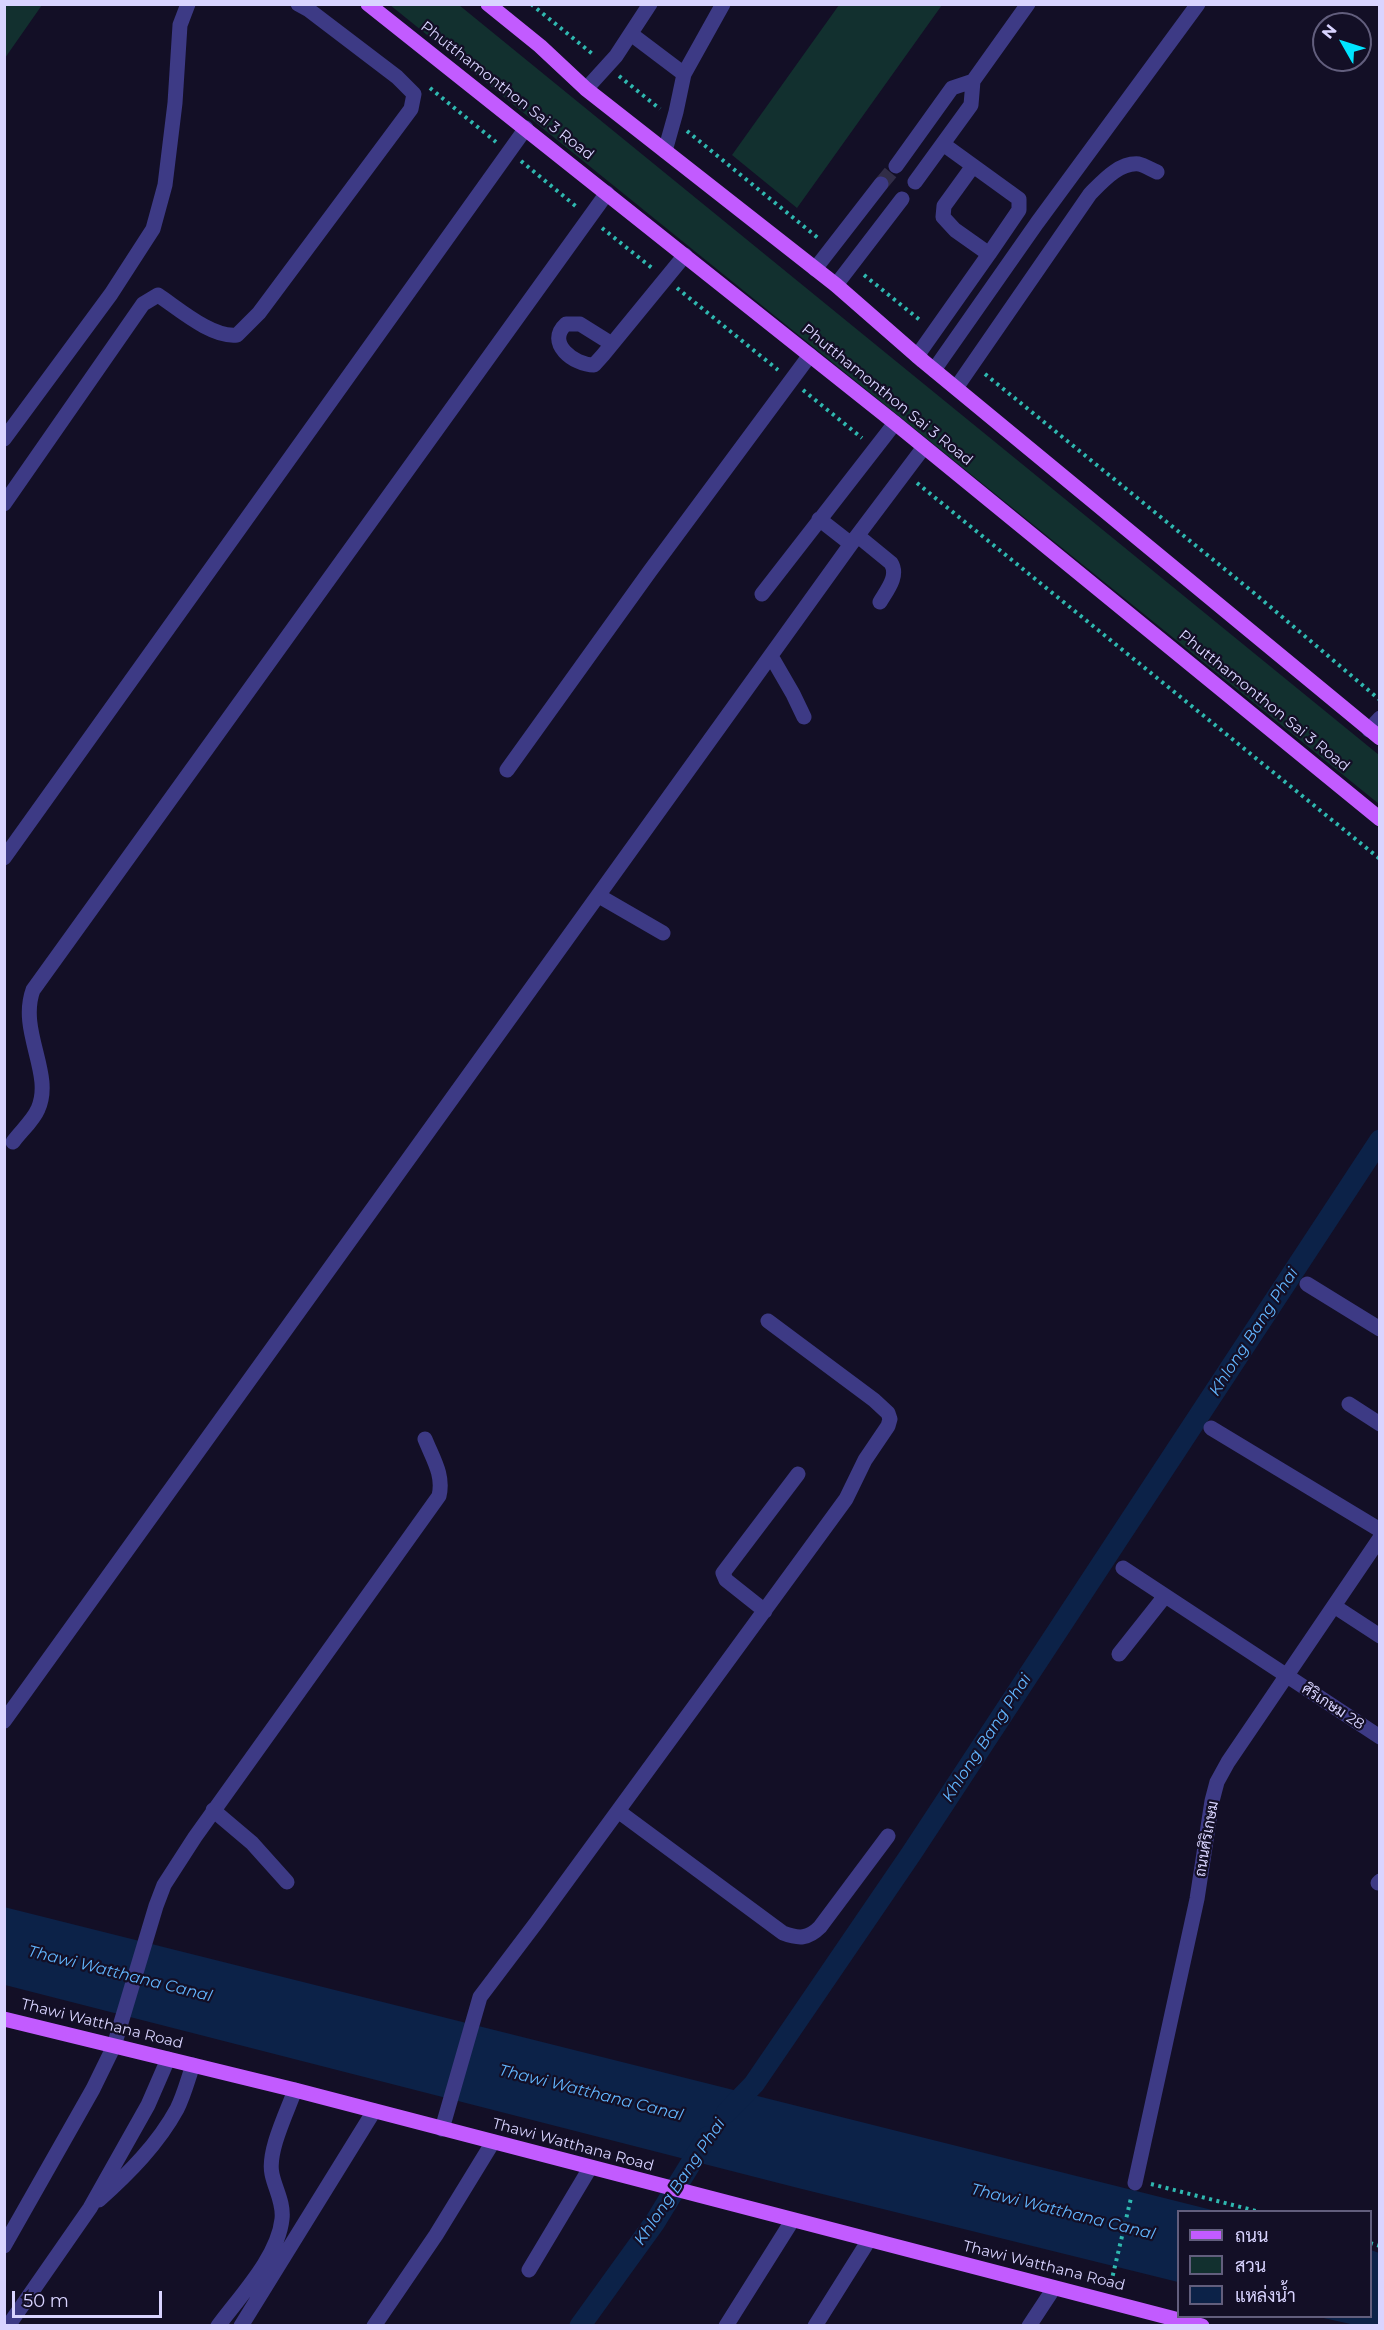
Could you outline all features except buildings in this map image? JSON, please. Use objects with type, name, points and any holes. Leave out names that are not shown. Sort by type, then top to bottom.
[{"type":"main road","name":"Phutthamonthon Sai 3 Road","points":[[368,4],[895,423],[1380,819]]},
{"type":"main road","points":[[488,4],[540,46],[586,89],[836,285],[917,356],[1375,734]]},
{"type":"main road","name":"Thawi Watthana Road","points":[[4,2019],[295,2090],[792,2221],[1202,2325]]},
{"type":"street","points":[[4,439],[111,294],[153,229],[165,185],[175,103],[180,25],[188,4]]},
{"type":"street","points":[[4,504],[142,304],[158,295],[209,328],[226,336],[237,335],[259,313],[411,109],[414,94],[397,77],[298,4]]},
{"type":"street","points":[[586,89],[616,56],[650,4]]},
{"type":"street","points":[[664,151],[676,112],[684,74],[723,4]]},
{"type":"street","points":[[915,182],[971,105],[974,81],[1028,4]]},
{"type":"street","points":[[934,370],[1036,223],[1198,4]]},
{"type":"street","points":[[631,34],[684,74]]},
{"type":"street","points":[[896,166],[952,88],[974,81]]},
{"type":"street","points":[[4,858],[526,128]]},
{"type":"street","points":[[917,356],[1019,210],[1020,203],[1019,199],[943,144]]},
{"type":"street","points":[[956,388],[1090,194],[1114,171],[1128,166],[1138,164],[1157,172]]},
{"type":"street","points":[[973,166],[944,206],[943,217],[955,230],[989,254]]},
{"type":"street","points":[[815,269],[881,184]]},
{"type":"street","points":[[13,1142],[38,1110],[42,1094],[42,1083],[30,1035],[29,1003],[33,990],[607,193]]},
{"type":"street","points":[[836,285],[902,199]]},
{"type":"street","points":[[612,344],[685,255]]},
{"type":"street","points":[[507,770],[650,571],[810,355]]},
{"type":"street","points":[[762,594],[895,423]]},
{"type":"street","points":[[4,1721],[924,447]]},
{"type":"street","points":[[819,519],[891,563],[895,569],[894,577],[880,602]]},
{"type":"street","points":[[771,656],[794,694],[804,717]]},
{"type":"street","points":[[1375,734],[1380,718]]},
{"type":"street","points":[[599,896],[663,933]]},
{"type":"street","points":[[1307,1284],[1380,1329]]},
{"type":"street","points":[[442,2129],[480,1997],[846,1499],[865,1460],[888,1426],[890,1419],[888,1413],[874,1400],[768,1321]]},
{"type":"street","points":[[1349,1404],[1380,1424]]},
{"type":"street","points":[[1211,1428],[1380,1530]]},
{"type":"street","points":[[4,2246],[93,2089],[114,2046],[164,1886],[213,1810],[439,1496],[440,1473],[425,1439]]},
{"type":"street","points":[[765,1611],[726,1580],[723,1574],[798,1474]]},
{"type":"street","name":"ถนนศิริเกษม","points":[[1135,2181],[1197,1899],[1217,1782],[1228,1762],[1380,1538]]},
{"type":"street","name":"ศิริเกษม 28","points":[[1123,1568],[1380,1737]]},
{"type":"street","points":[[1119,1654],[1165,1596]]},
{"type":"street","points":[[1334,1606],[1380,1636]]},
{"type":"street","points":[[213,1810],[252,1843],[287,1882]]},
{"type":"street","points":[[618,1811],[783,1933],[802,1938],[811,1935],[820,1927],[888,1836]]},
{"type":"street","points":[[8,2325],[90,2208],[148,2105],[168,2059]]},
{"type":"street","points":[[90,2208],[128,2174],[164,2130],[178,2106],[193,2065]]},
{"type":"street","points":[[218,2325],[267,2260],[276,2241],[282,2218],[280,2197],[272,2174],[271,2158],[295,2090]]},
{"type":"street","points":[[241,2325],[374,2111]]},
{"type":"street","points":[[374,2325],[436,2235],[493,2142]]},
{"type":"street","points":[[529,2270],[590,2168]]},
{"type":"street","points":[[726,2325],[792,2221]]},
{"type":"street","points":[[815,2325],[869,2240]]},
{"type":"street","points":[[1029,2325],[1054,2288]]},
{"type":"path","points":[[427,86],[875,449]]},
{"type":"path","points":[[904,473],[1380,859]]},
{"type":"path","points":[[1111,2283],[1135,2181],[1256,2210]]},
{"type":"green space","points":[[4,5],[42,5],[5,58]]},
{"type":"green space","points":[[390,5],[459,5],[1379,755],[1379,804]]},
{"type":"green space","points":[[839,5],[942,5],[797,208],[732,155]]},
{"type":"water","name":"Thawi Watthana Canal","points":[[4,1907],[1212,2210],[1177,2210],[1177,2282],[798,2188],[5,1985]]},
{"type":"water","points":[[1372,2250],[1379,2253],[1379,2325],[1355,2325],[1324,2318],[1372,2318]]},
{"type":"waterway","name":"Khlong Bang Phai","points":[[726,2113],[754,2084],[911,1854],[1380,1140]]},
{"type":"waterway","name":"Khlong Bang Phai","points":[[580,2326],[655,2222],[707,2137]]},
{"type":"tunnel","points":[[881,184],[896,166]]}]
